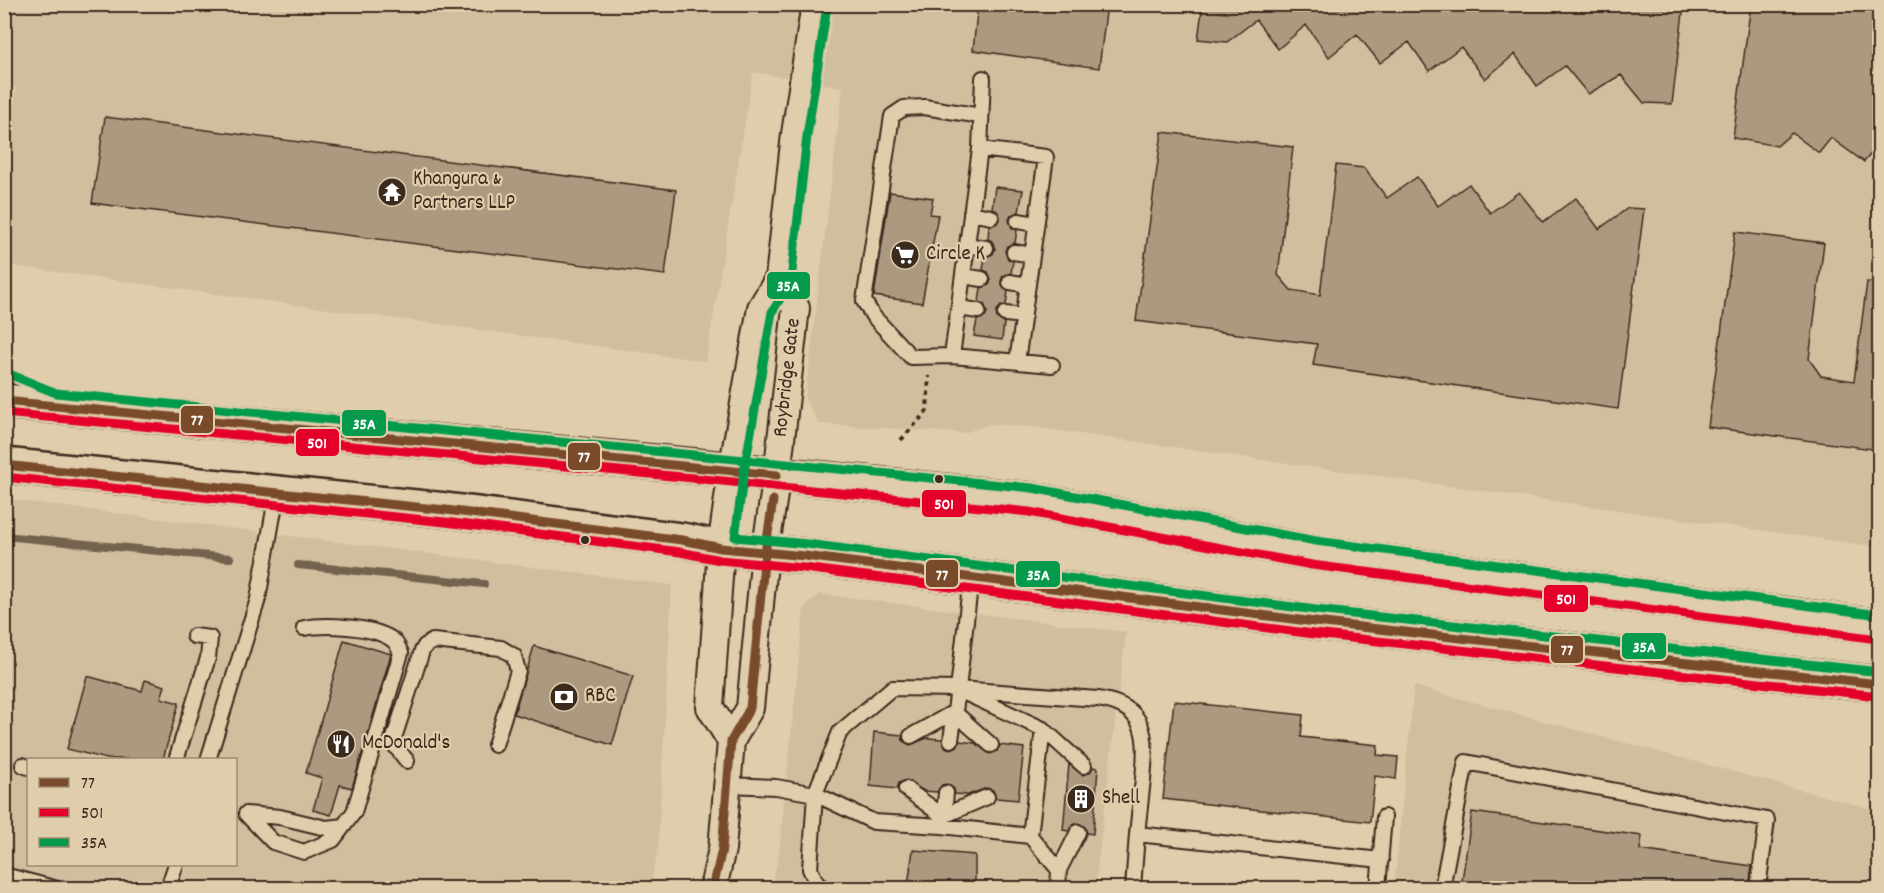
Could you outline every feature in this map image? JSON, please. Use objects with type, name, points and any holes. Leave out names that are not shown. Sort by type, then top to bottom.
[{"type":"main road","points":[[4,385],[53,405]]},
{"type":"main road","points":[[4,400],[1031,500],[1314,553],[1880,627]]},
{"type":"main road","points":[[4,465],[446,510],[682,540],[721,548],[805,556],[1315,622],[1880,684]]},
{"type":"street","name":"Roybridge Gate","points":[[779,278],[796,308],[777,475],[765,553],[750,708],[731,741],[710,707],[721,548],[732,470],[761,308],[779,278],[795,134],[815,4]]},
{"type":"street","points":[[713,888],[722,849],[731,741]]},
{"type":"lane","points":[[952,356],[980,149],[983,78]]},
{"type":"lane","points":[[981,116],[924,107],[904,108],[892,116],[887,135],[864,301],[873,316],[911,357],[952,356],[1052,365]]},
{"type":"lane","points":[[980,149],[1046,157],[1017,362]]},
{"type":"lane","points":[[971,213],[991,217]]},
{"type":"lane","points":[[1018,221],[1036,224]]},
{"type":"lane","points":[[967,245],[986,248]]},
{"type":"lane","points":[[1014,252],[1032,255]]},
{"type":"lane","points":[[963,276],[982,279]]},
{"type":"lane","points":[[1010,282],[1028,285]]},
{"type":"lane","points":[[959,308],[978,311]]},
{"type":"lane","points":[[1005,314],[1024,316]]},
{"type":"lane","points":[[208,758],[258,599],[278,493]]},
{"type":"lane","points":[[951,740],[971,578]]},
{"type":"lane","points":[[304,628],[319,625],[380,633],[395,642],[400,653],[354,812],[333,840],[304,852],[273,842],[246,814],[280,817],[326,828],[344,825]]},
{"type":"lane","points":[[176,758],[208,658],[210,638],[194,636]]},
{"type":"lane","points":[[407,761],[395,746],[394,738],[422,651],[433,641],[501,648],[514,656],[518,671],[495,745]]},
{"type":"lane","points":[[824,888],[816,884],[810,870],[815,794],[840,732],[892,688],[958,689],[1098,699],[1114,701],[1127,708],[1138,719],[1145,733],[1146,748],[1133,888]]},
{"type":"lane","points":[[958,689],[1043,729],[1084,766]]},
{"type":"lane","points":[[911,736],[954,712]]},
{"type":"lane","points":[[954,712],[991,745]]},
{"type":"lane","points":[[1030,836],[1043,729]]},
{"type":"lane","points":[[1442,888],[1466,762],[1767,820],[1758,888]]},
{"type":"lane","points":[[727,785],[776,787],[815,794],[874,822],[943,821],[1030,836],[1059,870]]},
{"type":"lane","points":[[906,789],[943,821]]},
{"type":"lane","points":[[943,821],[946,793]]},
{"type":"lane","points":[[943,821],[987,797]]},
{"type":"lane","points":[[1378,888],[1384,818]]},
{"type":"lane","points":[[1058,888],[1059,870],[1078,832]]},
{"type":"lane","points":[[1137,834],[1381,860]]},
{"type":"lane","points":[[168,888],[175,866]]},
{"type":"lane","points":[[4,874],[54,888]]},
{"type":"path","points":[[901,440],[927,411],[931,357]]},
{"type":"shaded area","points":[[4,5],[1879,5],[1879,547],[1032,427],[990,424],[964,433],[819,424],[805,399],[843,87],[753,72],[706,361],[5,265],[5,210],[16,88],[5,85]]},
{"type":"shaded area","points":[[5,499],[672,585],[658,848],[650,888],[5,888]]},
{"type":"shaded area","points":[[820,594],[1126,632],[1095,888],[771,888],[779,854],[804,608]]},
{"type":"shaded area","points":[[1414,686],[1879,811],[1879,888],[1394,888]]},
{"type":"building","points":[[978,4],[1107,4],[1099,68],[973,50]]},
{"type":"building","points":[[1203,4],[1684,4],[1672,104],[1644,103],[1621,75],[1588,94],[1565,66],[1537,86],[1515,54],[1485,79],[1461,47],[1429,71],[1409,42],[1380,63],[1357,34],[1329,57],[1306,25],[1278,49],[1256,20],[1227,42],[1198,39]]},
{"type":"building","points":[[1751,4],[1880,4],[1880,143],[1864,162],[1831,138],[1819,153],[1792,133],[1777,146],[1733,138]]},
{"type":"building","points":[[105,117],[676,190],[665,275],[92,203]]},
{"type":"building","points":[[1162,132],[1293,147],[1278,275],[1291,290],[1320,295],[1336,165],[1364,168],[1387,198],[1417,177],[1438,206],[1469,184],[1490,213],[1519,192],[1543,222],[1576,198],[1599,229],[1628,208],[1644,209],[1618,409],[1313,365],[1317,344],[1136,321]]},
{"type":"building","points":[[995,187],[1023,190],[1019,212],[1011,215],[1009,220],[1012,228],[1017,230],[1015,243],[1007,246],[1005,251],[1008,259],[1013,261],[1011,273],[1003,276],[1001,281],[1004,289],[1008,291],[1006,305],[1001,306],[996,312],[997,318],[1004,323],[1002,340],[974,336],[977,320],[985,317],[987,312],[984,304],[979,302],[981,288],[989,285],[991,280],[988,272],[983,270],[985,257],[993,254],[995,249],[992,241],[988,239],[989,226],[997,223],[1000,218],[997,211],[992,208]]},
{"type":"building","name":"Circle K","points":[[890,192],[933,198],[930,214],[938,215],[922,303],[874,296]]},
{"type":"building","points":[[1735,232],[1824,243],[1809,359],[1821,376],[1854,381],[1867,282],[1880,283],[1880,450],[1708,427]]},
{"type":"building","name":"McDonald's","points":[[344,640],[391,654],[352,788],[340,785],[331,815],[313,810],[322,778],[306,773]]},
{"type":"building","name":"RBC","points":[[534,646],[633,676],[612,745],[514,714]]},
{"type":"building","points":[[87,676],[142,691],[145,680],[165,686],[161,698],[179,703],[163,758],[103,758],[67,749]]},
{"type":"building","points":[[1174,701],[1303,715],[1301,737],[1378,745],[1377,755],[1398,757],[1396,779],[1375,776],[1370,822],[1163,799]]},
{"type":"building","points":[[874,732],[902,735],[903,741],[910,745],[927,738],[942,739],[945,747],[950,749],[958,746],[960,741],[975,743],[990,754],[997,751],[1000,745],[1024,748],[1018,800],[996,798],[993,790],[987,788],[968,795],[955,794],[954,789],[947,784],[942,785],[937,792],[924,791],[906,780],[899,783],[897,789],[870,786]]},
{"type":"building","name":"Shell","points":[[1069,764],[1083,775],[1090,772],[1093,767],[1098,768],[1093,834],[1087,833],[1085,827],[1078,823],[1073,825],[1069,831],[1063,830]]},
{"type":"building","points":[[1472,812],[1642,836],[1640,850],[1752,866],[1749,888],[1461,888]]},
{"type":"building","points":[[913,850],[975,855],[975,888],[908,885]]},
{"type":"waterway","points":[[4,536],[230,558]]},
{"type":"waterway","points":[[298,565],[484,584]]},
{"type":"transit line","name":"35A","points":[[827,6],[807,136],[791,281],[772,312],[735,537],[807,544],[1316,610],[1880,672]]},
{"type":"transit line","name":"35A","points":[[9,374],[56,393],[1032,488],[1316,541],[1880,615]]},
{"type":"transit line","name":"77","points":[[4,401],[777,475]]},
{"type":"transit line","name":"501","points":[[4,413],[1029,512],[1312,565],[1878,639]]},
{"type":"transit line","name":"77","points":[[4,465],[446,510],[682,540],[721,548],[805,556],[1315,622],[1880,684]]},
{"type":"transit line","name":"501","points":[[4,477],[445,522],[680,552],[720,560],[804,568],[1314,634],[1879,696]]},
{"type":"transit line","name":"77","points":[[713,888],[722,849],[731,741],[750,708],[765,553],[773,500]]},
{"type":"place","name":"Khangura & Partners LLP","points":[[392,192]]},
{"type":"place","name":"Circle K","points":[[905,255]]},
{"type":"place","name":"RBC","points":[[564,697]]},
{"type":"place","name":"McDonald's","points":[[341,744]]},
{"type":"place","name":"Shell","points":[[1081,799]]}]
